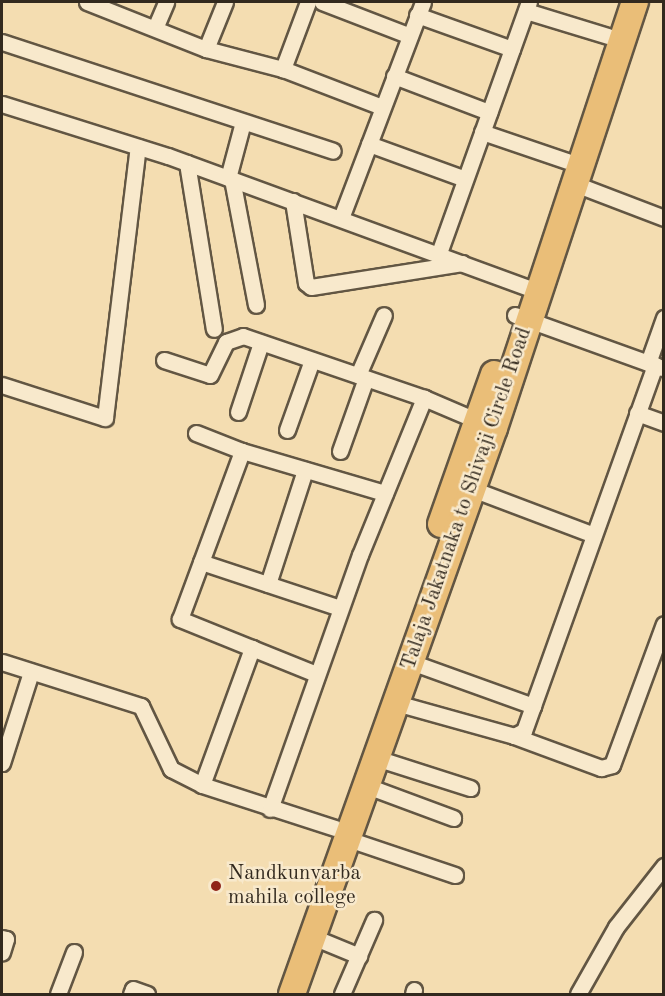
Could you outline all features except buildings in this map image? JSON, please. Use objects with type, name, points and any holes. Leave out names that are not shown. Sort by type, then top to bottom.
[{"type":"highway","name":"Talaja Jakatnaka to Shivaji Circle Road","points":[[571,172],[619,2]]},
{"type":"highway","name":"Talaja Jakatnaka to Shivaji Circle Road","points":[[292,994],[313,938],[341,833],[367,786],[411,662],[472,489],[522,318],[571,172],[635,2]]},
{"type":"highway","name":"Talaja Jakatnaka to Shivaji Circle Road","points":[[278,994],[341,833],[478,421],[522,318]]},
{"type":"street","points":[[88,2],[156,26],[206,49],[283,69],[382,107]]},
{"type":"street","points":[[156,26],[166,2]]},
{"type":"street","points":[[206,49],[225,2]]},
{"type":"street","points":[[283,69],[308,2]]},
{"type":"street","points":[[322,2],[410,36]]},
{"type":"street","points":[[439,254],[527,6],[608,36]]},
{"type":"street","points":[[341,218],[420,8],[512,49]]},
{"type":"street","points":[[2,42],[333,151]]},
{"type":"street","points":[[394,76],[489,112]]},
{"type":"street","points":[[2,104],[187,163],[532,289]]},
{"type":"street","points":[[243,122],[230,179],[256,304]]},
{"type":"street","points":[[482,132],[571,172],[663,218]]},
{"type":"street","points":[[369,144],[465,179]]},
{"type":"street","points":[[2,385],[105,418],[138,147]]},
{"type":"street","points":[[187,163],[214,329]]},
{"type":"street","points":[[292,201],[306,283],[311,287],[462,262]]},
{"type":"street","points":[[340,451],[362,377],[384,315]]},
{"type":"street","points":[[522,318],[655,366]]},
{"type":"street","points":[[514,736],[524,731],[655,366],[663,318]]},
{"type":"street","points":[[164,360],[210,375],[230,340],[243,336],[424,398],[478,421]]},
{"type":"street","points":[[238,412],[261,343]]},
{"type":"street","points":[[287,430],[312,360]]},
{"type":"street","points":[[270,809],[340,608],[424,398]]},
{"type":"street","points":[[638,413],[663,423]]},
{"type":"street","points":[[196,433],[242,451],[385,493]]},
{"type":"street","points":[[242,451],[180,619],[316,674]]},
{"type":"street","points":[[268,584],[305,470]]},
{"type":"street","points":[[472,489],[594,535]]},
{"type":"street","points":[[201,562],[340,608]]},
{"type":"street","points":[[396,703],[514,736],[601,768],[612,765],[663,624]]},
{"type":"street","points":[[202,785],[252,648]]},
{"type":"street","points":[[2,662],[141,706],[149,717],[167,766],[202,785],[341,833],[455,876]]},
{"type":"street","points":[[411,662],[533,706]]},
{"type":"street","points":[[2,763],[31,672]]},
{"type":"street","points":[[376,758],[470,788]]},
{"type":"street","points":[[367,786],[453,818]]},
{"type":"street","points":[[578,994],[616,927],[663,866]]},
{"type":"street","points":[[342,994],[374,920]]},
{"type":"street","points":[[2,938],[6,939],[2,952]]},
{"type":"street","points":[[313,938],[359,956]]},
{"type":"street","points":[[58,994],[74,952]]},
{"type":"street","points":[[130,994],[133,989],[147,994]]},
{"type":"place","name":"Nandkunvarba mahila college","points":[[216,886]]}]
